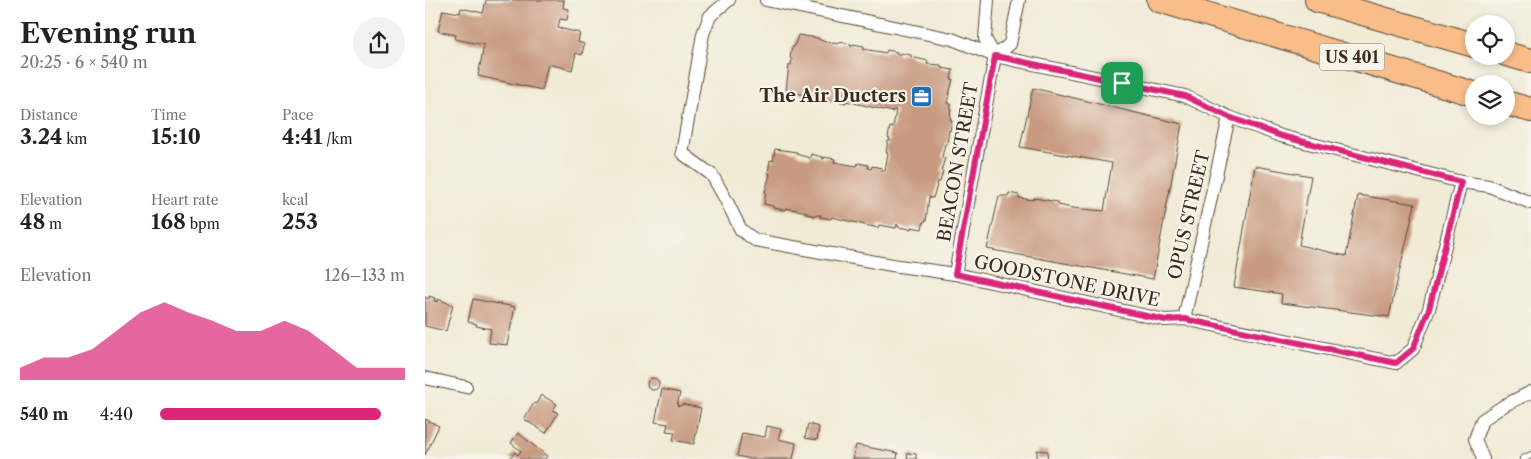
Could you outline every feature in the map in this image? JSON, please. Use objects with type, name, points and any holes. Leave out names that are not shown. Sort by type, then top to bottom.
[{"type":"highway","name":"US 401","points":[[1159,0],[1465,91]]},
{"type":"highway","name":"US 401","points":[[1317,0],[1465,42]]},
{"type":"highway","points":[[1515,57],[1531,61]]},
{"type":"highway","points":[[1515,106],[1531,110]]},
{"type":"street","name":"GOODSTONE DRIVE","points":[[729,0],[711,16],[703,34],[682,153],[711,175],[741,230],[755,240],[892,266],[955,274],[1165,320],[1184,319],[1396,363],[1413,349],[1429,309],[1461,182]]},
{"type":"street","points":[[766,0],[952,38],[995,56],[1185,96],[1229,117],[1281,136],[1461,182],[1489,186],[1531,203]]},
{"type":"street","points":[[988,0],[985,39],[995,56]]},
{"type":"street","name":"BEACON STREET","points":[[955,274],[995,56],[1009,44],[1019,0]]},
{"type":"street","name":"OPUS STREET","points":[[1184,319],[1229,117]]},
{"type":"street","points":[[425,378],[466,388]]},
{"type":"street","points":[[1483,459],[1475,439],[1482,420],[1505,405],[1531,392]]},
{"type":"lane","points":[[1523,459],[1531,455]]},
{"type":"building","points":[[486,0],[564,0],[563,8],[569,9],[567,20],[560,19],[558,28],[580,33],[578,42],[584,44],[582,55],[576,53],[572,70],[548,64],[542,90],[478,76],[484,45],[455,39],[456,35],[438,31],[443,10],[460,13],[461,8],[483,13]]},
{"type":"building","points":[[798,35],[818,38],[826,42],[851,44],[850,46],[853,46],[853,44],[864,46],[863,49],[886,53],[887,50],[897,52],[900,55],[900,53],[911,55],[911,57],[928,61],[927,64],[941,65],[941,68],[953,70],[951,79],[953,79],[947,103],[951,104],[950,120],[952,120],[942,157],[945,158],[941,171],[943,171],[933,198],[929,197],[926,221],[924,221],[922,229],[898,227],[897,224],[896,228],[879,225],[878,228],[832,217],[831,219],[820,217],[821,215],[806,214],[807,212],[786,208],[786,210],[773,208],[773,206],[764,204],[770,174],[768,173],[770,160],[773,161],[775,149],[797,152],[796,154],[810,158],[811,154],[824,159],[824,157],[835,159],[834,162],[857,166],[858,163],[868,165],[868,168],[871,169],[872,166],[882,168],[882,171],[885,171],[888,153],[886,152],[888,141],[890,141],[888,138],[890,127],[893,128],[896,110],[893,110],[893,112],[846,101],[846,103],[821,98],[821,96],[807,93],[807,96],[786,90],[789,65],[791,65],[792,59],[790,58],[792,47],[794,47]]},
{"type":"building","points":[[1033,88],[1182,124],[1153,279],[987,249],[999,196],[1008,196],[1009,193],[1019,195],[1019,198],[1033,200],[1034,198],[1058,202],[1058,205],[1072,208],[1104,211],[1112,163],[1020,147]]},
{"type":"building","points":[[1255,166],[1311,176],[1299,245],[1346,256],[1358,195],[1415,204],[1389,317],[1281,303],[1282,294],[1234,287]]},
{"type":"building","points":[[429,296],[435,298],[434,301],[437,302],[438,299],[453,305],[446,331],[425,326],[425,297],[429,299]]},
{"type":"building","points":[[473,299],[515,307],[507,345],[489,343],[491,329],[468,322]]},
{"type":"building","points":[[651,378],[655,378],[659,384],[655,390],[651,390],[647,386],[647,382]]},
{"type":"building","points":[[662,389],[680,393],[677,405],[681,406],[682,404],[701,408],[694,444],[673,440],[675,432],[666,431],[668,424],[655,422]]},
{"type":"building","points":[[541,395],[557,404],[553,410],[558,413],[546,433],[524,419]]},
{"type":"building","points":[[425,419],[439,426],[425,455]]},
{"type":"building","points":[[808,424],[819,427],[817,440],[805,438]]},
{"type":"building","points":[[767,426],[781,429],[778,439],[796,443],[793,459],[751,459],[737,456],[742,433],[765,437]]},
{"type":"building","points":[[518,433],[547,456],[545,459],[509,459],[515,452],[518,455],[521,451],[511,443]]},
{"type":"building","points":[[856,445],[898,453],[897,459],[853,459]]},
{"type":"building","points":[[1037,450],[1048,451],[1047,459],[1037,459]]},
{"type":"building","points":[[908,453],[916,454],[916,459],[907,459]]},
{"type":"place","name":"The Air Ducters","points":[[922,96]]},
{"type":"route","points":[[995,56],[1122,83],[1185,96],[1229,117],[1281,136],[1461,182],[1429,309],[1413,349],[1396,363],[1184,319],[1165,320],[955,274],[995,56]]}]
